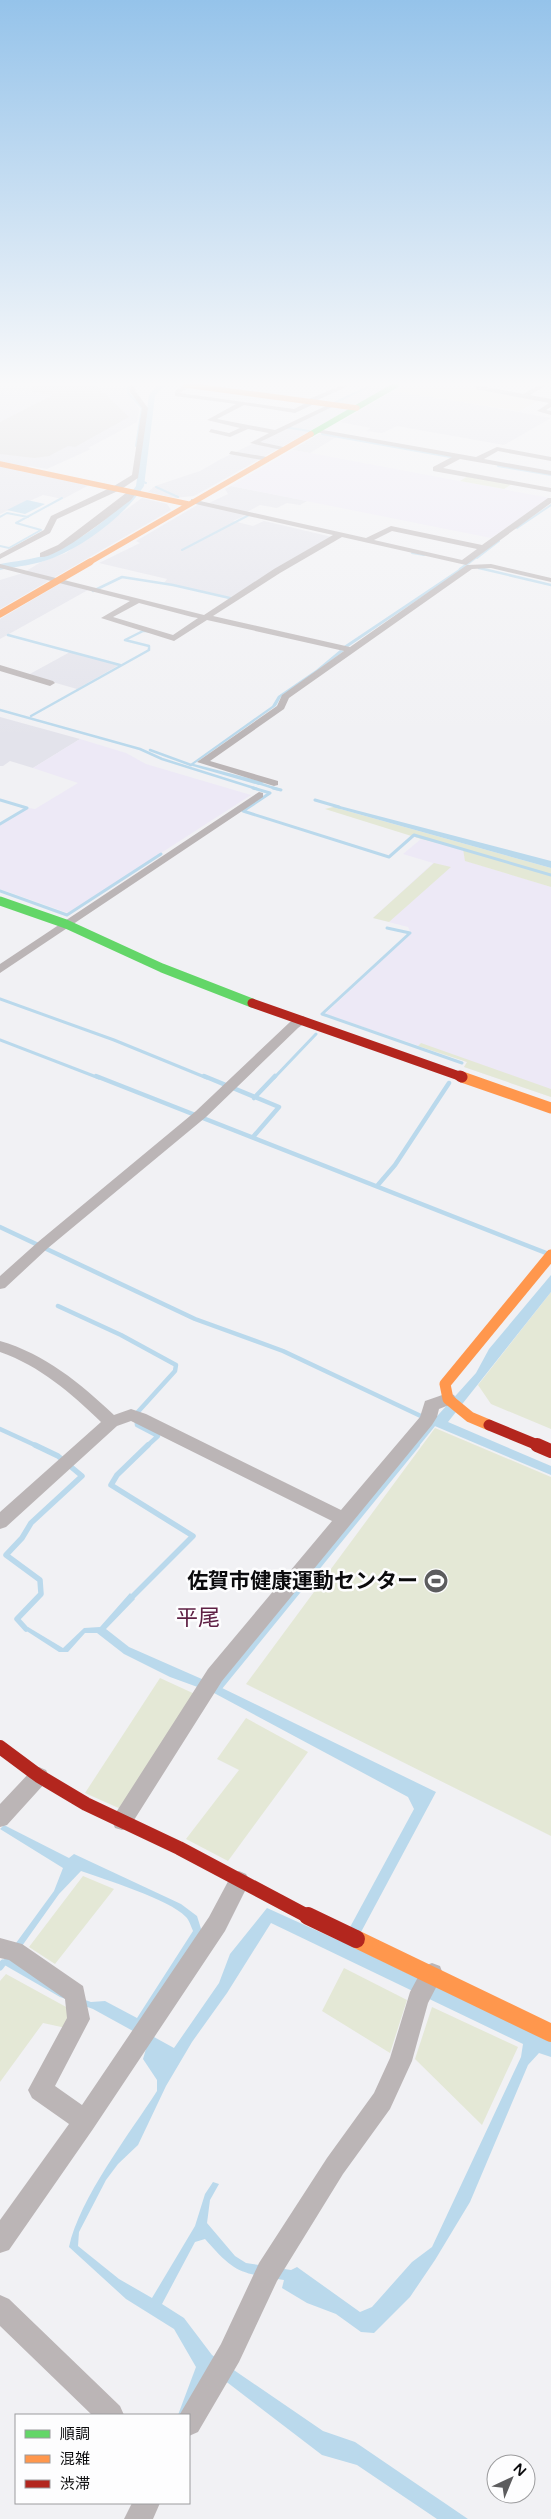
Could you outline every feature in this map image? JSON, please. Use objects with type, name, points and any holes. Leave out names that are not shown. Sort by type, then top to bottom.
[{"type":"main road","points":[[0,614],[191,503]]},
{"type":"main road","points":[[0,901],[66,924],[170,971],[551,1108]]},
{"type":"main road","points":[[550,1257],[444,1384],[448,1399],[465,1414],[551,1452]]},
{"type":"main road","points":[[0,1746],[39,1776],[86,1804],[179,1848],[239,1881],[339,1931],[432,1974],[551,2033]]},
{"type":"street","points":[[0,556],[47,531],[54,518],[86,503]]},
{"type":"street","points":[[42,555],[60,547],[122,503]]},
{"type":"street","points":[[191,503],[463,563],[547,503]]},
{"type":"street","points":[[367,541],[391,528],[483,548]]},
{"type":"street","points":[[135,602],[105,618],[174,638],[338,536]]},
{"type":"street","points":[[274,783],[202,762],[281,707],[285,697],[346,649],[470,567],[491,566],[551,580]]},
{"type":"street","points":[[1,567],[59,580],[61,583],[135,602],[346,649]]},
{"type":"street","points":[[8,577],[24,572]]},
{"type":"street","points":[[0,668],[50,683]]},
{"type":"street","points":[[0,968],[259,795]]},
{"type":"street","points":[[0,1284],[40,1247],[198,1116],[294,1025],[303,1020]]},
{"type":"street","points":[[0,1346],[22,1353],[46,1366],[77,1388],[111,1422]]},
{"type":"street","points":[[122,1821],[208,1687],[231,1655],[428,1419],[431,1405],[448,1399]]},
{"type":"street","points":[[0,1522],[111,1422],[135,1416],[345,1520]]},
{"type":"street","points":[[0,1818],[39,1776]]},
{"type":"street","points":[[0,2241],[85,2121],[217,1924],[239,1881]]},
{"type":"street","points":[[0,1948],[14,1951],[69,1988],[76,2001],[79,2019],[40,2090],[85,2121]]},
{"type":"street","points":[[190,2421],[230,2353],[275,2260],[335,2166],[382,2101],[401,2060],[418,2000],[432,1974]]},
{"type":"street","points":[[0,2308],[110,2414]]},
{"type":"street","points":[[138,2519],[146,2504]]},
{"type":"shaded area","points":[[0,503],[26,503],[0,514]]},
{"type":"shaded area","points":[[136,503],[161,503],[167,504],[171,510],[0,609],[0,580],[23,573],[41,562],[66,553]]},
{"type":"shaded area","points":[[209,503],[304,503],[300,505],[287,503],[277,508],[260,505],[247,512]]},
{"type":"shaded area","points":[[314,503],[543,503],[491,538]]},
{"type":"shaded area","points":[[199,504],[248,514],[233,521],[253,526],[264,521],[332,537],[230,599],[164,583],[167,579],[99,563],[140,543],[136,541]]},
{"type":"shaded area","points":[[61,583],[88,590],[0,639],[0,619]]},
{"type":"shaded area","points":[[70,652],[119,665],[77,689],[28,675]]},
{"type":"shaded area","points":[[0,717],[80,739],[33,768],[10,761],[0,766]]},
{"type":"shaded area","points":[[80,739],[126,753],[146,764],[251,795],[68,913],[0,889],[0,825],[29,808],[35,809],[78,783],[33,768]]},
{"type":"shaded area","points":[[421,839],[463,849],[466,861],[551,887],[551,1097],[464,1067],[467,1062],[325,1014],[411,933],[408,927],[373,918],[433,863],[403,854]]},
{"type":"green space","points":[[333,807],[551,868],[551,887],[465,861],[463,849],[421,839],[325,809]]},
{"type":"green space","points":[[434,863],[451,867],[389,922],[373,918]]},
{"type":"green space","points":[[421,1043],[551,1089],[551,1097],[464,1067],[467,1062],[418,1046]]},
{"type":"green space","points":[[551,1292],[551,1429],[491,1404],[478,1385]]},
{"type":"green space","name":"佐賀市健康運動センター","points":[[435,1428],[551,1477],[551,1836],[246,1684]]},
{"type":"green space","points":[[160,1678],[197,1695],[123,1810],[85,1793]]},
{"type":"green space","points":[[246,1718],[308,1752],[228,1861],[186,1839],[239,1770],[217,1759]]},
{"type":"green space","points":[[83,1876],[114,1889],[55,1964],[29,1947]]},
{"type":"green space","points":[[344,1968],[407,2000],[390,2053],[322,2011]]},
{"type":"green space","points":[[6,1974],[68,2008],[66,2028],[43,2023],[0,2082],[0,1981]]},
{"type":"green space","points":[[432,2007],[518,2047],[482,2125],[415,2059]]},
{"type":"water","points":[[22,503],[45,504],[25,514],[7,510]]},
{"type":"water","points":[[462,567],[466,567],[348,647],[344,646]]},
{"type":"water","points":[[340,650],[344,651],[281,697],[276,706],[194,764],[264,782],[259,785],[189,765],[272,706],[278,696],[316,670]]},
{"type":"water","points":[[336,805],[551,861],[551,868],[333,807]]},
{"type":"water","points":[[551,1275],[551,1292],[448,1422],[551,1466],[551,1475],[430,1424],[476,1373],[489,1349]]},
{"type":"water","points":[[130,1593],[135,1599],[106,1629],[129,1647],[220,1687],[436,1792],[353,1947],[551,2042],[551,2057],[539,2053],[528,2065],[470,2202],[435,2260],[410,2297],[374,2333],[361,2332],[336,2314],[307,2303],[282,2288],[284,2280],[239,2270],[224,2259],[205,2239],[195,2242],[162,2304],[184,2318],[212,2355],[323,2431],[355,2442],[468,2519],[437,2519],[357,2465],[322,2455],[228,2383],[211,2373],[187,2414],[178,2414],[196,2367],[174,2329],[126,2299],[69,2247],[83,2208],[94,2188],[157,2091],[157,2080],[143,2059],[148,2042],[133,2031],[93,2009],[60,1997],[1,1963],[6,1957],[56,1990],[91,2002],[105,2001],[137,2018],[193,1931],[186,1917],[166,1903],[81,1871],[59,1894],[22,1946],[16,1943],[54,1891],[63,1868],[0,1829],[4,1825],[69,1858],[74,1854],[181,1904],[197,1916],[202,1932],[154,2037],[174,2048],[219,1983],[230,1954],[267,1908],[342,1942],[414,1809],[408,1797],[214,1693],[170,1677],[124,1654],[97,1633],[85,1633],[68,1652],[59,1652],[25,1630],[28,1627],[63,1648],[84,1628],[100,1627]],"holes":[[[271,1923],[523,2044],[521,2057],[432,2247],[412,2262],[372,2307],[360,2312],[297,2267],[291,2270],[246,2263],[235,2256],[207,2223],[210,2200],[219,2184],[213,2182],[205,2194],[195,2226],[152,2298],[119,2279],[78,2246],[79,2232],[106,2180],[118,2164],[138,2145],[166,2086],[192,2042],[227,1993]]]},
{"type":"waterway","points":[[27,517],[54,503]]},
{"type":"waterway","points":[[0,567],[36,560],[57,553],[103,524],[126,503]]},
{"type":"waterway","points":[[517,528],[551,505]]},
{"type":"waterway","points":[[0,517],[7,513],[27,517]]},
{"type":"waterway","points":[[182,550],[249,515]]},
{"type":"waterway","points":[[0,546],[9,548],[41,530],[16,523],[27,517]]},
{"type":"waterway","points":[[477,558],[499,541]]},
{"type":"waterway","points":[[412,553],[424,555]]},
{"type":"waterway","points":[[469,563],[477,557]]},
{"type":"waterway","points":[[460,569],[470,562]]},
{"type":"waterway","points":[[479,568],[551,585]]},
{"type":"waterway","points":[[93,591],[122,577],[173,585],[234,599]]},
{"type":"waterway","points":[[31,716],[149,650],[149,646],[125,640],[143,631],[148,631]]},
{"type":"waterway","points":[[8,635],[120,665]]},
{"type":"waterway","points":[[0,710],[140,749],[162,759],[257,789]]},
{"type":"waterway","points":[[150,750],[191,765]]},
{"type":"waterway","points":[[258,783],[277,789]]},
{"type":"waterway","points":[[253,788],[270,793],[243,811],[389,857],[414,835],[551,875]]},
{"type":"waterway","points":[[273,788],[277,789]]},
{"type":"waterway","points":[[277,789],[281,790]]},
{"type":"waterway","points":[[0,800],[27,808],[0,824]]},
{"type":"waterway","points":[[315,800],[339,807]]},
{"type":"waterway","points":[[0,891],[67,915],[161,854]]},
{"type":"waterway","points":[[387,928],[410,933],[322,1014],[462,1063]]},
{"type":"waterway","points":[[0,999],[114,1040],[207,1078]]},
{"type":"waterway","points":[[274,1078],[316,1034]]},
{"type":"waterway","points":[[0,1040],[99,1078]]},
{"type":"waterway","points":[[96,1076],[551,1255]]},
{"type":"waterway","points":[[204,1076],[255,1097]]},
{"type":"waterway","points":[[255,1097],[275,1076]]},
{"type":"waterway","points":[[377,1186],[395,1165],[449,1083]]},
{"type":"waterway","points":[[253,1137],[279,1107],[255,1097]]},
{"type":"waterway","points":[[0,1227],[195,1319],[283,1351],[425,1418]]},
{"type":"waterway","points":[[58,1306],[121,1335],[176,1365],[175,1371],[136,1414],[137,1425],[158,1436],[147,1446]]},
{"type":"waterway","points":[[416,1446],[433,1425]]},
{"type":"waterway","points":[[0,1429],[37,1446]]},
{"type":"waterway","points":[[26,1629],[17,1619],[41,1594],[40,1580],[6,1555],[22,1538],[31,1523],[82,1476],[58,1456],[35,1445]]},
{"type":"waterway","points":[[133,1596],[193,1536],[111,1485],[117,1475],[148,1445]]},
{"type":"waterway","points":[[220,1687],[417,1445]]},
{"type":"waterway","points":[[0,1967],[3,1963]]},
{"type":"traffic: fast","points":[[0,901],[66,924],[162,968],[252,1003]]},
{"type":"traffic: slow","points":[[181,503],[188,504]]},
{"type":"traffic: slow","points":[[0,614],[193,503]]},
{"type":"traffic: slow","points":[[462,1077],[551,1108]]},
{"type":"traffic: slow","points":[[489,1425],[470,1417],[448,1399],[445,1384],[551,1255]]},
{"type":"traffic: slow","points":[[356,1939],[551,2033]]},
{"type":"traffic: jam","points":[[252,1003],[462,1077]]},
{"type":"traffic: jam","points":[[489,1425],[551,1451]]},
{"type":"traffic: jam","points":[[0,1747],[39,1776],[86,1804],[179,1848],[274,1900],[356,1939]]},
{"type":"place","name":"佐賀市健康運動センター","points":[[436,1581]]},
{"type":"district","name":"平尾","points":[[198,1617]]}]
